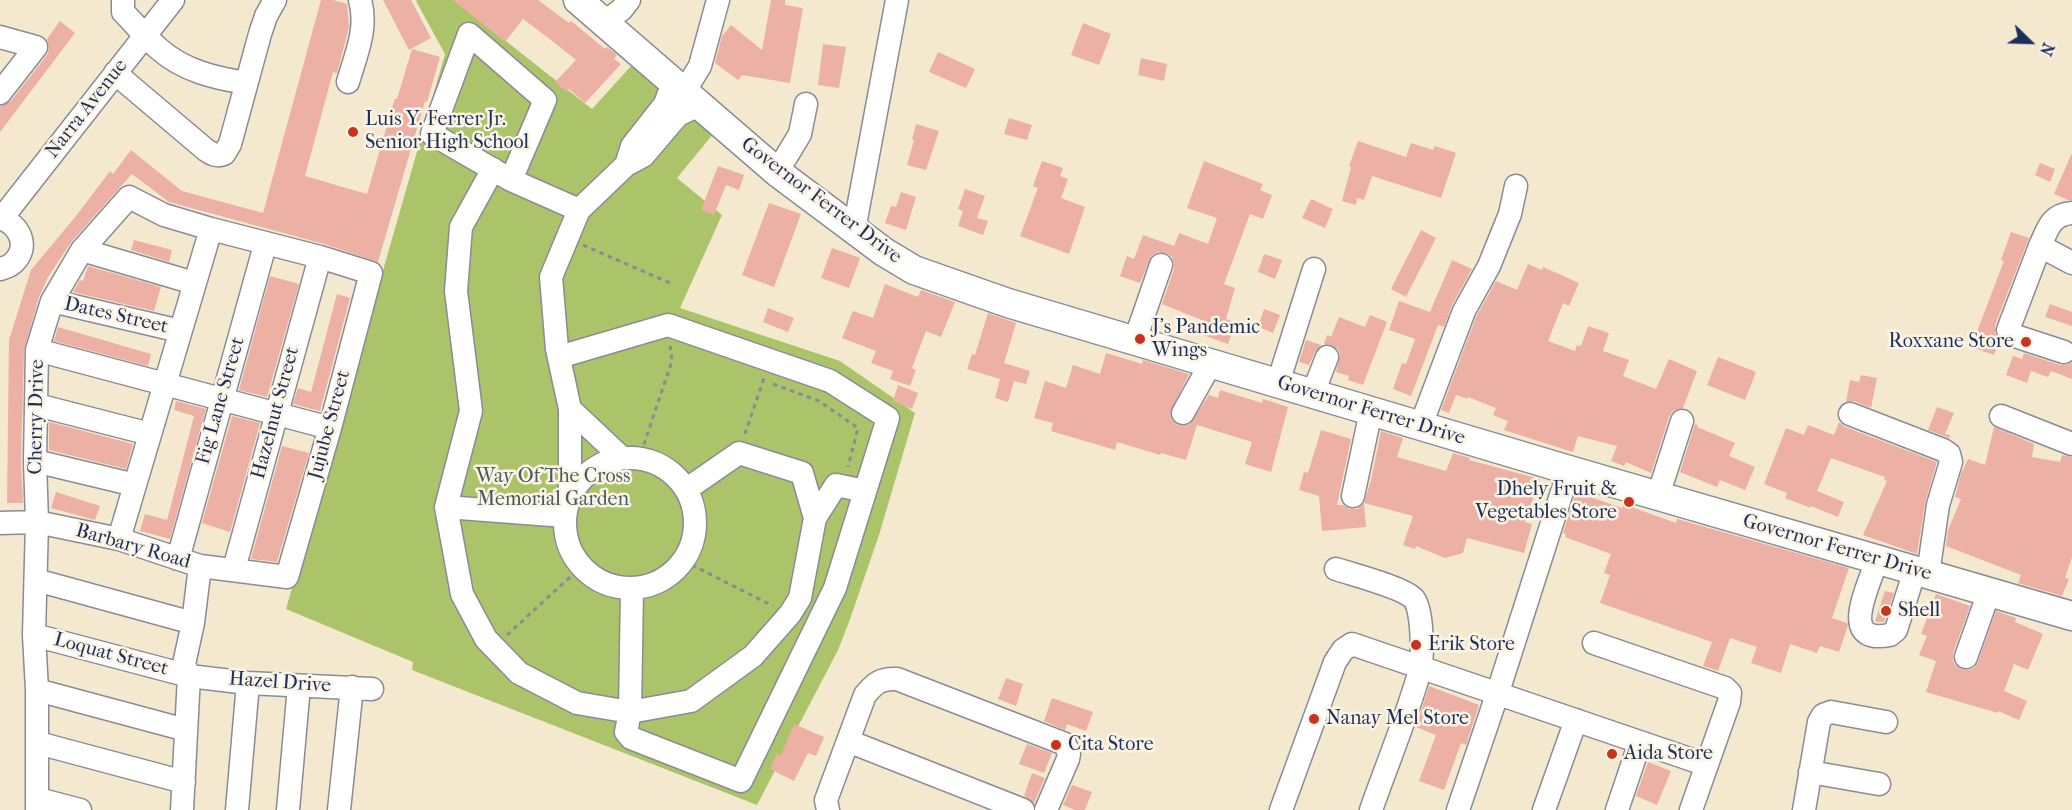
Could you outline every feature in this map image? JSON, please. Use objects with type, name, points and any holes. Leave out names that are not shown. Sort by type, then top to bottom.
[{"type":"main road","name":"Governor Ferrer Drive","points":[[578,0],[777,172],[884,252],[914,270],[1008,303],[1569,470],[2072,616]]},
{"type":"street","points":[[123,0],[123,12],[160,50],[174,60],[191,69],[246,83]]},
{"type":"street","name":"Narra Avenue","points":[[1,218],[173,0]]},
{"type":"street","points":[[115,73],[206,150],[220,156],[227,150],[263,25],[275,0]]},
{"type":"street","points":[[348,82],[364,24],[360,0]]},
{"type":"street","points":[[604,23],[629,0]]},
{"type":"street","points":[[567,507],[582,478],[597,466],[630,457],[657,462],[674,473],[692,499],[696,524],[691,549],[674,572],[655,584],[632,589],[605,584],[581,567],[569,548],[567,507],[570,409],[559,357],[551,277],[579,210],[626,165],[643,156],[678,115],[700,66],[718,0]]},
{"type":"street","points":[[854,230],[897,0]]},
{"type":"street","points":[[579,210],[502,174],[432,134],[469,34],[545,100],[502,174],[461,227],[456,291],[471,411],[446,507],[462,594],[486,639],[519,673],[577,703],[630,712],[691,701],[753,656],[790,614],[800,598],[815,518],[802,473]]},
{"type":"street","points":[[0,37],[36,47],[0,93]]},
{"type":"street","points":[[626,165],[632,146],[665,104],[686,93]]},
{"type":"street","points":[[777,172],[800,134],[806,104]]},
{"type":"street","points":[[1421,426],[1464,310],[1489,266],[1507,222],[1516,186]]},
{"type":"street","name":"Cherry Drive","points":[[37,805],[38,743],[34,635],[37,522],[35,461],[37,350],[52,302],[82,250],[129,197],[164,215],[371,273]]},
{"type":"street","points":[[2064,352],[2012,335],[2008,330],[2040,246],[2053,220],[2062,214],[2072,213]]},
{"type":"street","points":[[0,269],[12,264],[21,252],[22,238],[15,225],[1,218]]},
{"type":"street","points":[[119,539],[211,229]]},
{"type":"street","name":"Fig Lane Street","points":[[178,559],[265,245]]},
{"type":"street","points":[[2040,246],[2072,263]]},
{"type":"street","points":[[82,250],[194,283]]},
{"type":"street","name":"Hazelnut Street","points":[[234,569],[320,257]]},
{"type":"street","points":[[1135,340],[1161,265]]},
{"type":"street","points":[[1278,383],[1314,269]]},
{"type":"street","name":"Jujube Street","points":[[234,569],[287,577],[371,273]]},
{"type":"street","name":"Dates Street","points":[[52,302],[180,332]]},
{"type":"street","points":[[559,357],[668,325],[767,370],[830,381],[888,418],[848,487],[815,518]]},
{"type":"street","points":[[37,350],[330,428]]},
{"type":"street","points":[[1313,393],[1327,357]]},
{"type":"street","points":[[1184,413],[1211,363]]},
{"type":"street","points":[[37,405],[150,434]]},
{"type":"street","points":[[570,409],[630,457]]},
{"type":"street","points":[[1353,496],[1371,411]]},
{"type":"street","points":[[1850,414],[1943,450],[1949,454],[1951,462],[1922,572],[1896,630],[1890,635],[1873,635],[1864,632],[1859,626],[1859,614],[1877,560]]},
{"type":"street","points":[[2001,416],[2072,444]]},
{"type":"street","points":[[1658,496],[1682,421]]},
{"type":"street","points":[[687,489],[739,453],[848,487]]},
{"type":"street","points":[[35,461],[135,485]]},
{"type":"street","points":[[1458,810],[1569,470]]},
{"type":"street","points":[[632,589],[630,712],[626,732],[631,738],[741,781],[835,588],[848,487]]},
{"type":"street","points":[[446,507],[567,507]]},
{"type":"street","name":"Barbary Road","points":[[0,523],[37,522],[119,539],[200,566],[193,623],[184,664],[189,676],[182,810]]},
{"type":"street","points":[[200,566],[234,569]]},
{"type":"street","points":[[1336,569],[1374,581],[1412,597],[1418,604],[1420,613],[1421,667],[1371,810]]},
{"type":"street","points":[[36,580],[193,623]]},
{"type":"street","points":[[1966,657],[1989,592]]},
{"type":"street","name":"Loquat Street","points":[[34,635],[189,676]]},
{"type":"street","points":[[1594,643],[1725,687],[1730,693],[1730,702],[1691,810]]},
{"type":"street","points":[[1281,810],[1335,662],[1343,650],[1352,644],[1707,765]]},
{"type":"street","name":"Hazel Drive","points":[[189,676],[249,683],[362,688],[339,810]]},
{"type":"street","points":[[828,810],[826,800],[865,695],[875,683],[886,679],[897,679],[1065,744],[1069,754],[1068,759],[1046,810]]},
{"type":"street","points":[[237,810],[249,683]]},
{"type":"street","points":[[288,810],[299,686]]},
{"type":"street","points":[[37,690],[186,729]]},
{"type":"street","points":[[1804,810],[1819,722],[1823,715],[1831,712],[1886,722]]},
{"type":"street","points":[[1544,810],[1576,720]]},
{"type":"street","points":[[848,741],[992,804],[1023,810]]},
{"type":"street","points":[[1617,810],[1640,742]]},
{"type":"street","points":[[38,743],[184,782]]},
{"type":"street","points":[[1810,772],[1879,784]]},
{"type":"street","points":[[37,805],[80,810]]},
{"type":"path","points":[[566,238],[669,283]]},
{"type":"path","points":[[630,457],[672,361],[668,325]]},
{"type":"path","points":[[739,453],[767,370],[819,401],[858,428],[848,487]]},
{"type":"path","points":[[684,561],[790,614]]},
{"type":"path","points":[[494,647],[581,567]]},
{"type":"green space","name":"Way Of The Cross Memorial Garden","points":[[454,0],[592,109],[632,65],[714,133],[677,178],[722,215],[680,308],[840,361],[915,413],[879,535],[838,650],[757,805],[412,670],[413,662],[286,609],[445,54],[416,1]]},
{"type":"building","points":[[321,0],[333,0],[347,4],[349,27],[337,73],[333,72],[305,176],[367,194],[412,49],[440,57],[378,262],[324,244],[169,202],[132,174],[72,241],[48,277],[39,297],[24,350],[21,461],[23,503],[7,503],[9,340],[31,270],[110,171],[113,174],[131,150],[182,191],[263,213]]},
{"type":"building","points":[[383,0],[411,0],[431,38],[409,50]]},
{"type":"building","points":[[453,0],[538,0],[569,23],[571,21],[605,49],[607,47],[617,55],[614,59],[621,64],[585,103],[569,89],[566,92],[555,82],[576,60],[551,40],[523,19],[505,42]]},
{"type":"building","points":[[771,0],[785,0],[785,5],[803,8],[790,83],[742,75],[738,80],[715,63],[722,36],[731,25],[762,50]]},
{"type":"building","points":[[60,21],[75,33],[0,132],[0,106],[11,101],[47,55],[49,49],[47,39]]},
{"type":"building","points":[[1083,23],[1111,34],[1099,65],[1071,55]]},
{"type":"building","points":[[823,44],[846,47],[839,88],[818,85]]},
{"type":"building","points":[[938,52],[975,69],[966,88],[929,72]]},
{"type":"building","points":[[1141,58],[1167,64],[1164,81],[1138,75]]},
{"type":"building","points":[[1009,118],[1032,125],[1027,140],[1004,134]]},
{"type":"building","points":[[916,124],[939,131],[926,170],[907,165]]},
{"type":"building","points":[[1358,141],[1406,157],[1411,143],[1433,150],[1435,146],[1456,153],[1441,198],[1372,176],[1364,200],[1357,198],[1356,205],[1342,201],[1351,167],[1349,166]]},
{"type":"building","points":[[2072,153],[2072,200],[2068,200],[2054,194]]},
{"type":"building","points":[[1042,161],[1063,168],[1060,176],[1068,179],[1061,198],[1085,207],[1069,254],[1020,236],[1038,188],[1033,186]]},
{"type":"building","points":[[1204,161],[1263,184],[1260,190],[1272,195],[1263,219],[1250,214],[1224,284],[1235,288],[1226,319],[1236,323],[1228,344],[1200,334],[1204,321],[1162,304],[1174,269],[1172,257],[1166,253],[1158,252],[1152,255],[1140,283],[1120,276],[1127,256],[1134,259],[1143,235],[1174,246],[1179,233],[1208,244],[1217,218],[1187,208]]},
{"type":"building","points":[[2040,163],[2055,169],[2050,182],[2035,175]]},
{"type":"building","points":[[718,166],[744,175],[739,190],[726,185],[714,215],[701,210]]},
{"type":"building","points":[[965,189],[985,196],[977,218],[988,221],[983,235],[958,226],[963,211],[958,209]]},
{"type":"building","points":[[901,192],[916,197],[906,230],[885,223],[891,206],[896,207]]},
{"type":"building","points":[[1311,199],[1333,209],[1325,228],[1302,218]]},
{"type":"building","points":[[769,203],[801,214],[774,287],[742,275]]},
{"type":"building","points":[[1421,230],[1436,238],[1406,297],[1391,289]]},
{"type":"building","points":[[2011,232],[2029,238],[1995,325],[1995,333],[1999,340],[1994,355],[1971,347],[2004,261],[2001,260]]},
{"type":"building","points":[[134,240],[172,250],[169,262],[131,250]]},
{"type":"building","points":[[832,248],[860,258],[849,288],[821,278]]},
{"type":"building","points":[[1264,254],[1282,260],[1275,279],[1258,272]]},
{"type":"building","points":[[1452,260],[1472,269],[1452,305],[1444,327],[1438,325],[1411,396],[1393,389],[1402,363],[1406,364],[1415,339],[1389,330],[1399,301],[1430,312]]},
{"type":"building","points":[[1528,264],[1542,270],[1543,267],[1579,283],[1569,306],[1563,303],[1548,341],[1575,351],[1577,345],[1581,346],[1588,326],[1609,333],[1603,351],[1629,360],[1623,376],[1656,389],[1669,359],[1697,371],[1683,408],[1673,411],[1669,417],[1651,473],[1626,462],[1624,466],[1611,461],[1617,446],[1578,436],[1573,452],[1504,430],[1508,421],[1493,415],[1496,408],[1468,397],[1467,399],[1456,395],[1449,413],[1441,410],[1476,317],[1496,281],[1517,290]]},
{"type":"building","points":[[88,266],[161,287],[154,311],[73,292],[80,280],[83,281]]},
{"type":"building","points":[[270,276],[299,284],[267,397],[239,390]]},
{"type":"building","points":[[885,284],[918,297],[921,290],[955,302],[941,337],[926,331],[912,368],[916,370],[910,386],[890,379],[893,371],[871,363],[876,351],[842,338],[853,311],[873,318]]},
{"type":"building","points":[[337,294],[350,298],[320,411],[293,404],[298,388],[311,392]]},
{"type":"building","points":[[2050,304],[2072,312],[2072,326],[2045,317]]},
{"type":"building","points":[[768,308],[794,318],[788,332],[763,322]]},
{"type":"building","points":[[1264,309],[1280,315],[1273,333],[1258,327]]},
{"type":"building","points":[[988,313],[1016,323],[1004,363],[1030,371],[1026,384],[1014,381],[1008,402],[995,398],[1000,379],[967,369],[972,354],[975,355]]},
{"type":"building","points":[[1370,315],[1387,322],[1363,385],[1348,380],[1349,376],[1336,372],[1340,354],[1338,349],[1324,344],[1327,335],[1331,337],[1339,317],[1365,327]]},
{"type":"building","points":[[58,327],[151,354],[148,366],[54,341]]},
{"type":"building","points":[[1306,340],[1321,345],[1309,365],[1299,362]]},
{"type":"building","points":[[1106,353],[1142,364],[1143,360],[1189,374],[1170,413],[1177,425],[1190,424],[1209,395],[1218,398],[1220,390],[1262,403],[1263,399],[1288,407],[1271,472],[1245,464],[1252,442],[1197,425],[1186,460],[1117,442],[1115,450],[1051,431],[1053,423],[1034,418],[1045,381],[1066,388],[1073,365],[1100,374]]},
{"type":"building","points":[[2024,353],[2060,365],[2072,363],[2072,379],[2051,371],[2048,377],[2031,371],[2027,383],[2006,375],[2013,356],[2022,359]]},
{"type":"building","points":[[1718,357],[1756,372],[1745,400],[1707,385]]},
{"type":"building","points":[[1861,375],[1877,378],[1871,408],[1854,401],[1846,402],[1850,380],[1859,382]]},
{"type":"building","points":[[898,385],[918,393],[912,409],[893,401]]},
{"type":"building","points":[[176,401],[206,409],[170,539],[140,531],[145,514],[167,520],[194,416],[174,410]]},
{"type":"building","points":[[1937,407],[1954,413],[1945,434],[1950,435],[1949,438],[1928,430]]},
{"type":"building","points":[[232,416],[260,423],[230,532],[202,523]]},
{"type":"building","points":[[49,422],[133,444],[126,469],[49,450]]},
{"type":"building","points":[[1839,422],[1845,427],[1937,462],[1925,503],[1917,554],[1863,535],[1887,481],[1884,480],[1885,477],[1831,458],[1817,491],[1844,502],[1838,517],[1785,498],[1787,493],[1764,484],[1786,428],[1804,435],[1808,425],[1834,435]]},
{"type":"building","points":[[1695,424],[1698,425],[1697,427],[1735,443],[1729,456],[1755,467],[1745,490],[1720,480],[1717,487],[1680,472]]},
{"type":"building","points":[[1994,427],[2034,444],[2032,457],[2060,462],[2062,455],[2072,457],[2072,557],[2065,578],[2069,579],[2062,596],[2018,583],[2021,575],[1946,546],[1948,530],[1961,499],[1955,497],[1961,474],[1968,459],[1985,465]]},
{"type":"building","points":[[1321,430],[1351,439],[1337,505],[1357,509],[1364,503],[1366,527],[1322,531],[1319,496],[1299,490],[1304,472],[1308,473]]},
{"type":"building","points":[[1381,431],[1403,438],[1397,457],[1446,471],[1453,453],[1470,458],[1469,460],[1540,479],[1525,522],[1532,524],[1524,553],[1467,538],[1463,553],[1445,558],[1416,546],[1415,549],[1403,545],[1413,516],[1364,503]]},
{"type":"building","points":[[282,446],[309,453],[277,562],[251,559]]},
{"type":"building","points":[[56,492],[100,506],[95,520],[51,508]]},
{"type":"building","points":[[1576,492],[1622,508],[1623,504],[1676,523],[1677,519],[1849,568],[1832,618],[1848,625],[1839,652],[1820,646],[1817,653],[1790,644],[1781,673],[1751,663],[1757,647],[1730,638],[1718,671],[1703,666],[1712,642],[1600,603],[1610,575],[1604,573],[1611,554],[1565,537],[1566,534],[1563,533]]},
{"type":"building","points":[[1885,591],[1894,593],[1884,622],[1877,622],[1875,621]]},
{"type":"building","points":[[1936,594],[1970,606],[1953,653],[1955,665],[1961,669],[1974,668],[1978,662],[1996,611],[2016,618],[2015,622],[2043,634],[2028,670],[2014,664],[2004,691],[2027,701],[2019,720],[1998,711],[1998,713],[1926,692],[1936,661],[1919,655],[1927,636],[1921,634]]},
{"type":"building","points":[[1006,678],[1023,684],[1016,706],[998,699]]},
{"type":"building","points":[[1429,686],[1479,705],[1466,745],[1461,743],[1444,790],[1419,781],[1436,735],[1416,727]]},
{"type":"building","points":[[1052,698],[1093,712],[1086,731],[1067,724],[1065,730],[1044,721]]},
{"type":"building","points":[[794,724],[824,737],[816,756],[808,753],[794,781],[770,769],[777,753],[781,755]]},
{"type":"building","points":[[1027,744],[1052,753],[1044,773],[1019,764]]},
{"type":"building","points":[[1648,762],[1671,771],[1657,805],[1636,796]]},
{"type":"building","points":[[1032,773],[1045,778],[1034,803],[1024,796]]},
{"type":"building","points":[[1072,785],[1092,792],[1085,810],[1075,810],[1063,805]]},
{"type":"place","name":"Luis Y. Ferrer Jr. Senior High School","points":[[353,132]]},
{"type":"place","name":"J's Pandemic Wings","points":[[1140,339]]},
{"type":"place","name":"Roxxane Store","points":[[2026,342]]},
{"type":"place","name":"Dhely Fruit & Vegetables Store","points":[[1629,502]]},
{"type":"place","name":"Shell","points":[[1886,611]]},
{"type":"place","name":"Erik Store","points":[[1416,645]]},
{"type":"place","name":"Nanay Mel Store","points":[[1314,719]]},
{"type":"place","name":"Cita Store","points":[[1056,745]]},
{"type":"place","name":"Aida Store","points":[[1612,754]]}]
